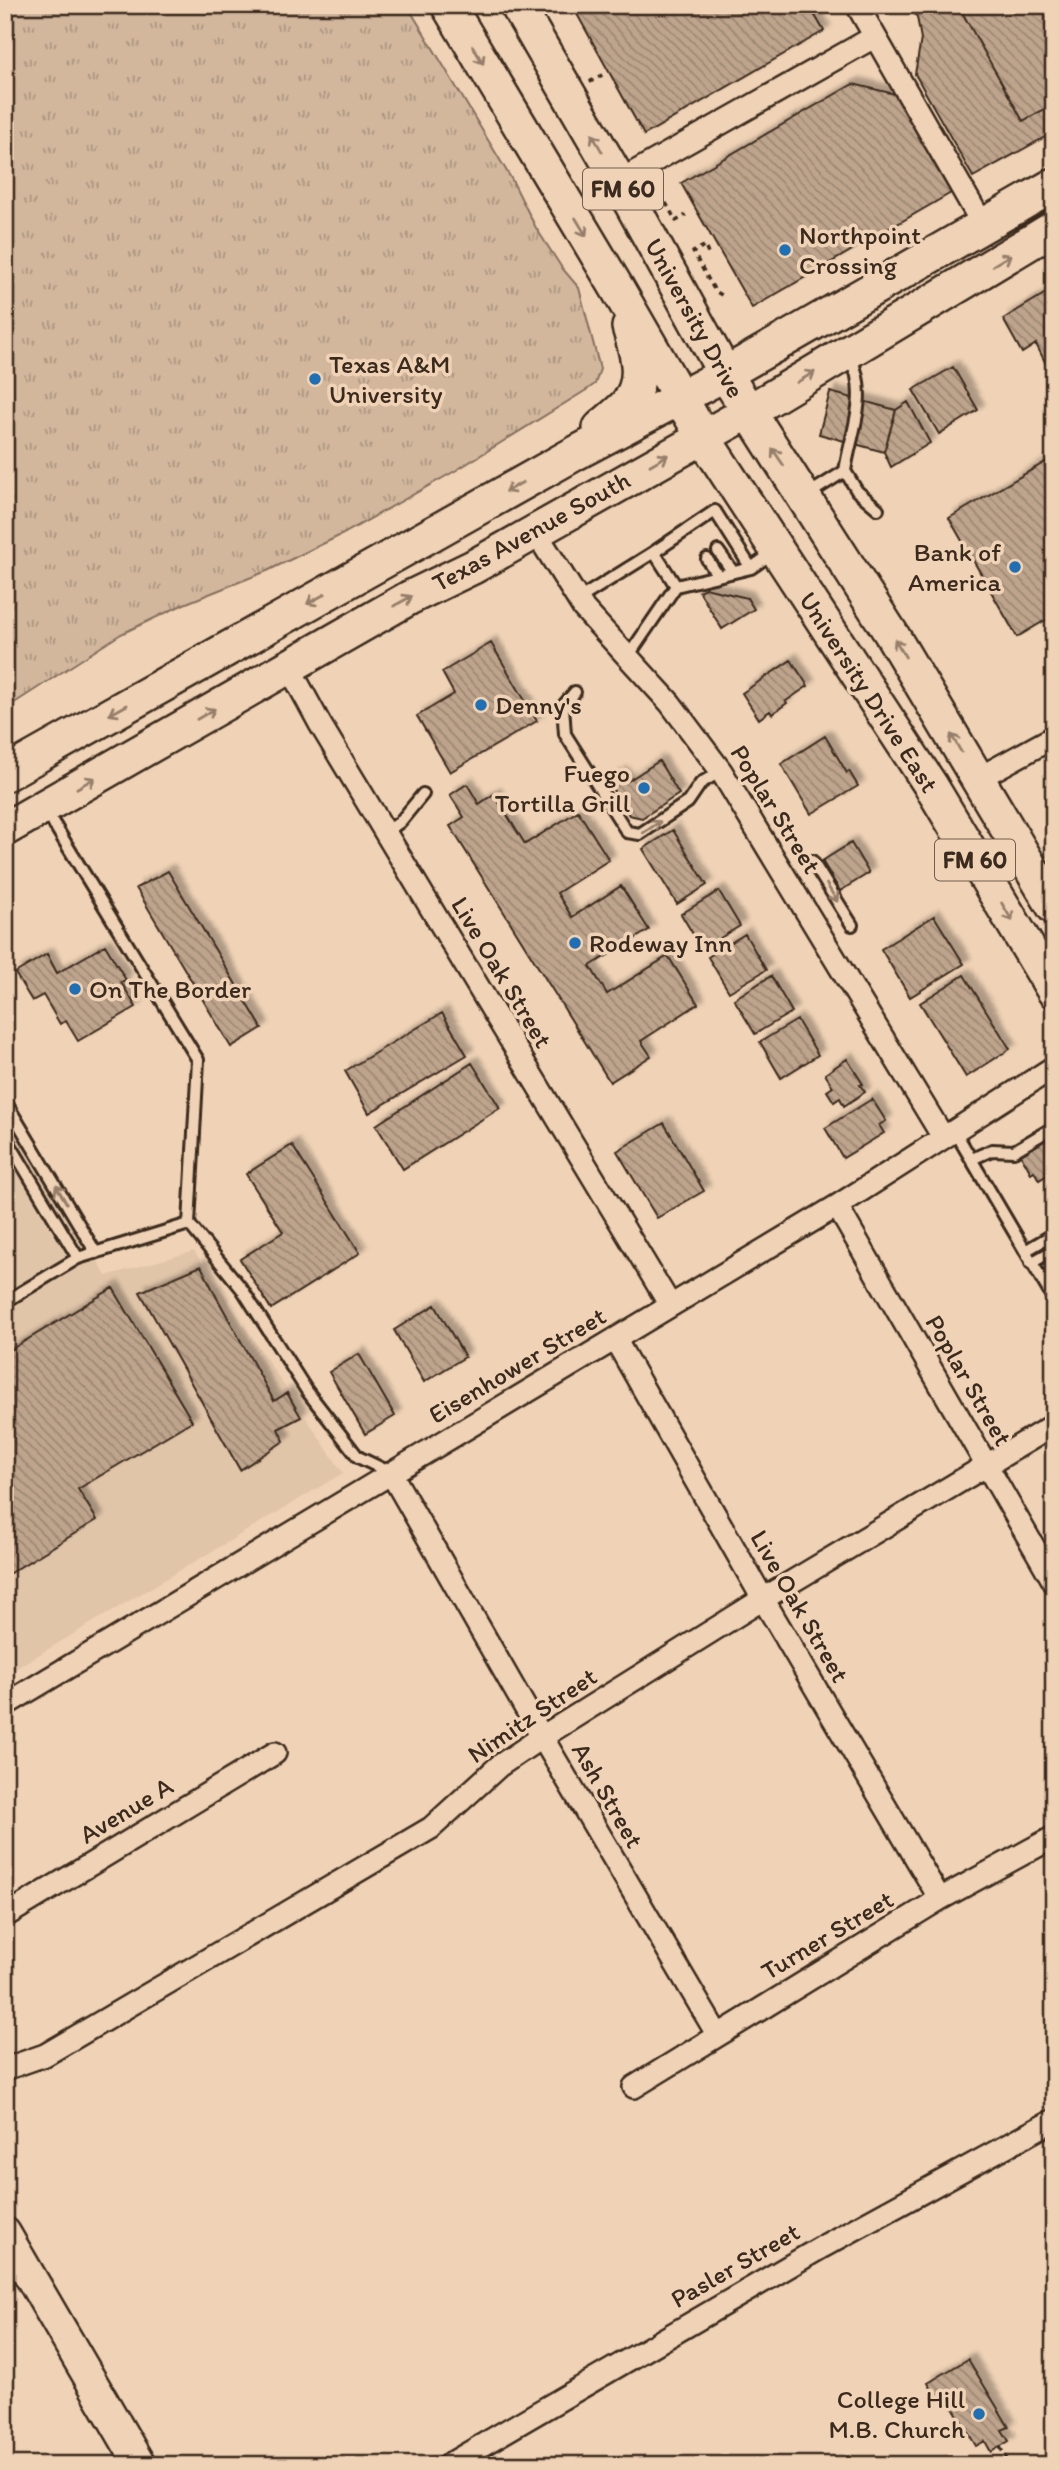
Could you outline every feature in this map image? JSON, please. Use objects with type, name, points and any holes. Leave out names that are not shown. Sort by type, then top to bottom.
[{"type":"main road","name":"University Drive","points":[[448,5],[680,396]]},
{"type":"main road","name":"University Drive","points":[[517,5],[748,412]]},
{"type":"main road","name":"Texas Avenue South","points":[[5,774],[574,454],[725,374],[1054,185]]},
{"type":"main road","name":"Texas Avenue South","points":[[5,829],[409,598],[473,567],[748,412],[1054,228]]},
{"type":"main road","points":[[574,454],[624,407],[631,398],[638,375],[638,357],[617,288]]},
{"type":"main road","name":"University Drive East","points":[[680,396],[763,559],[931,786],[1054,991]]},
{"type":"main road","name":"University Drive East","points":[[748,412],[805,496],[892,635],[1054,907]]},
{"type":"street","points":[[857,5],[983,225]]},
{"type":"street","points":[[619,181],[874,37]]},
{"type":"street","name":"Poplar Street","points":[[535,531],[577,600],[595,624],[687,723],[720,771],[948,1133]]},
{"type":"street","name":"Live Oak Street","points":[[289,667],[320,724],[670,1305]]},
{"type":"street","points":[[977,779],[1054,737]]},
{"type":"street","name":"Eisenhower Street","points":[[5,1705],[836,1206],[1054,1067]]},
{"type":"street","name":"Poplar Street","points":[[836,1206],[1054,1582]]},
{"type":"street","name":"Live Oak Street","points":[[615,1339],[763,1600],[940,1899]]},
{"type":"street","name":"Nimitz Street","points":[[5,2069],[45,2055],[431,1828],[499,1766],[542,1737],[1054,1424]]},
{"type":"street","name":"Ash Street","points":[[391,1473],[717,2034]]},
{"type":"street","name":"Avenue A","points":[[5,1916],[275,1753]]},
{"type":"street","name":"Turner Street","points":[[634,2087],[940,1899],[1054,1837]]},
{"type":"street","name":"Pasler Street","points":[[448,2465],[822,2248],[1054,2120]]},
{"type":"street","points":[[5,2233],[140,2465]]},
{"type":"lane","points":[[847,352],[857,372],[860,401],[845,471],[858,491],[878,509]]},
{"type":"lane","points":[[805,496],[845,471]]},
{"type":"lane","points":[[577,600],[688,531],[715,511],[763,559],[733,572],[676,586],[627,658]]},
{"type":"lane","points":[[718,551],[733,572]]},
{"type":"lane","points":[[654,552],[676,586]]},
{"type":"lane","points":[[707,559],[718,576]]},
{"type":"lane","points":[[575,692],[563,706],[565,734],[627,832],[640,834],[688,802],[701,783],[720,771]]},
{"type":"lane","points":[[386,832],[400,821],[422,794]]},
{"type":"lane","points":[[44,807],[198,1060],[190,1224],[242,1289],[307,1391],[358,1457],[391,1473]]},
{"type":"lane","points":[[812,861],[852,925]]},
{"type":"lane","points":[[5,1101],[96,1253]]},
{"type":"lane","points":[[972,1159],[992,1150],[1014,1151],[1054,1127]]},
{"type":"lane","points":[[948,1133],[972,1159],[1031,1263],[1047,1282],[1054,1300]]},
{"type":"lane","points":[[5,1136],[78,1258]]},
{"type":"lane","points":[[5,1301],[78,1258],[190,1224]]},
{"type":"lane","points":[[1025,1251],[1054,1234]]},
{"type":"lane","points":[[1031,1263],[1054,1250]]},
{"type":"lane","points":[[1047,1282],[1054,1272]]},
{"type":"path","points":[[591,81],[606,73]]},
{"type":"path","points":[[663,193],[676,221],[686,215]]},
{"type":"path","points":[[709,256],[705,248],[693,252],[715,291],[725,297]]},
{"type":"path","points":[[1000,2447],[1010,2465]]},
{"type":"shaded area","points":[[5,1091],[106,1276],[194,1251],[343,1473],[5,1675]]},
{"type":"green space","name":"Texas A&M University","points":[[5,5],[407,5],[512,180],[536,228],[562,268],[579,288],[600,369],[595,384],[588,389],[455,471],[343,534],[267,571],[184,604],[121,634],[5,709]]},
{"type":"building","points":[[572,5],[809,5],[824,31],[644,135]]},
{"type":"building","points":[[908,5],[958,5],[1023,121],[1054,104],[1054,132],[973,177],[915,74],[921,39],[917,17]]},
{"type":"building","points":[[958,5],[1054,5],[1054,104],[1023,121]]},
{"type":"building","name":"Northpoint Crossing","points":[[853,84],[895,94],[951,193],[752,308],[681,183]]},
{"type":"building","points":[[1054,288],[1054,360],[1046,364],[1036,344],[1022,353],[1003,319]]},
{"type":"building","points":[[953,367],[978,410],[939,434],[913,390]]},
{"type":"building","points":[[830,392],[896,410],[884,452],[819,434]]},
{"type":"building","points":[[908,402],[930,443],[891,467],[884,452],[896,410]]},
{"type":"building","name":"Bank of America","points":[[1054,457],[1054,615],[1017,637],[949,518]]},
{"type":"building","points":[[705,588],[747,598],[754,609],[722,629],[699,591]]},
{"type":"building","name":"Denny's","points":[[491,643],[537,721],[450,772],[417,716],[454,694],[442,672]]},
{"type":"building","points":[[791,660],[808,686],[772,714],[770,711],[759,719],[742,693]]},
{"type":"building","points":[[825,736],[858,786],[811,814],[781,764]]},
{"type":"building","name":"Fuego Tortilla Grill","points":[[659,761],[679,794],[642,818],[629,815],[608,782],[622,773],[628,781]]},
{"type":"building","name":"Rodeway Inn","points":[[467,784],[479,804],[494,794],[525,844],[578,811],[609,860],[557,893],[572,917],[621,886],[649,930],[590,966],[607,994],[668,956],[698,1004],[641,1041],[651,1056],[610,1082],[450,826],[464,817],[450,795]]},
{"type":"building","points":[[673,830],[707,885],[677,904],[643,849]]},
{"type":"building","points":[[851,843],[869,873],[840,891],[822,861]]},
{"type":"building","points":[[168,871],[262,1028],[231,1047],[136,888]]},
{"type":"building","points":[[719,891],[740,926],[702,949],[681,914]]},
{"type":"building","points":[[934,916],[964,964],[910,997],[881,949]]},
{"type":"building","points":[[745,934],[766,970],[729,992],[708,957]]},
{"type":"building","name":"On The Border","points":[[105,945],[126,980],[121,982],[136,1007],[78,1041],[66,1021],[60,1024],[43,995],[32,1001],[15,973],[47,954],[57,973]]},
{"type":"building","points":[[964,975],[1010,1049],[966,1077],[920,1003]]},
{"type":"building","points":[[771,976],[792,1012],[755,1034],[734,999]]},
{"type":"building","points":[[442,1013],[467,1055],[369,1113],[345,1071]]},
{"type":"building","points":[[797,1020],[818,1055],[781,1078],[760,1042]]},
{"type":"building","points":[[847,1059],[865,1092],[844,1106],[840,1098],[834,1102],[827,1091],[833,1087],[825,1074]]},
{"type":"building","points":[[472,1063],[500,1108],[403,1169],[376,1125]]},
{"type":"building","points":[[872,1099],[886,1121],[879,1125],[884,1133],[843,1158],[825,1128]]},
{"type":"building","points":[[664,1123],[704,1191],[657,1218],[617,1151]]},
{"type":"building","points":[[1054,1135],[1054,1171],[1039,1180],[1034,1171],[1031,1173],[1021,1155]]},
{"type":"building","points":[[292,1145],[360,1253],[271,1309],[240,1259],[283,1232],[246,1174]]},
{"type":"building","points":[[201,1266],[274,1401],[287,1393],[301,1417],[278,1429],[284,1441],[240,1470],[140,1292]]},
{"type":"building","points":[[113,1288],[192,1421],[78,1489],[97,1520],[5,1576],[5,1353]]},
{"type":"building","points":[[435,1305],[465,1357],[424,1382],[394,1330]]},
{"type":"building","points":[[359,1354],[395,1416],[365,1434],[329,1372]]},
{"type":"building","name":"College Hill M.B. Church","points":[[968,2359],[1009,2427],[1002,2430],[1009,2441],[991,2452],[985,2441],[976,2446],[947,2397],[939,2401],[928,2383]]},
{"type":"waterway","points":[[5,13],[18,5]]},
{"type":"place","name":"Northpoint Crossing","points":[[785,250]]},
{"type":"place","name":"Texas A&M University","points":[[315,379]]},
{"type":"place","name":"Bank of America","points":[[1015,567]]},
{"type":"place","name":"Denny's","points":[[481,705]]},
{"type":"place","name":"Fuego Tortilla Grill","points":[[644,788]]},
{"type":"place","name":"Rodeway Inn","points":[[575,943]]},
{"type":"place","name":"On The Border","points":[[75,989]]},
{"type":"place","name":"College Hill M.B. Church","points":[[979,2414]]}]
